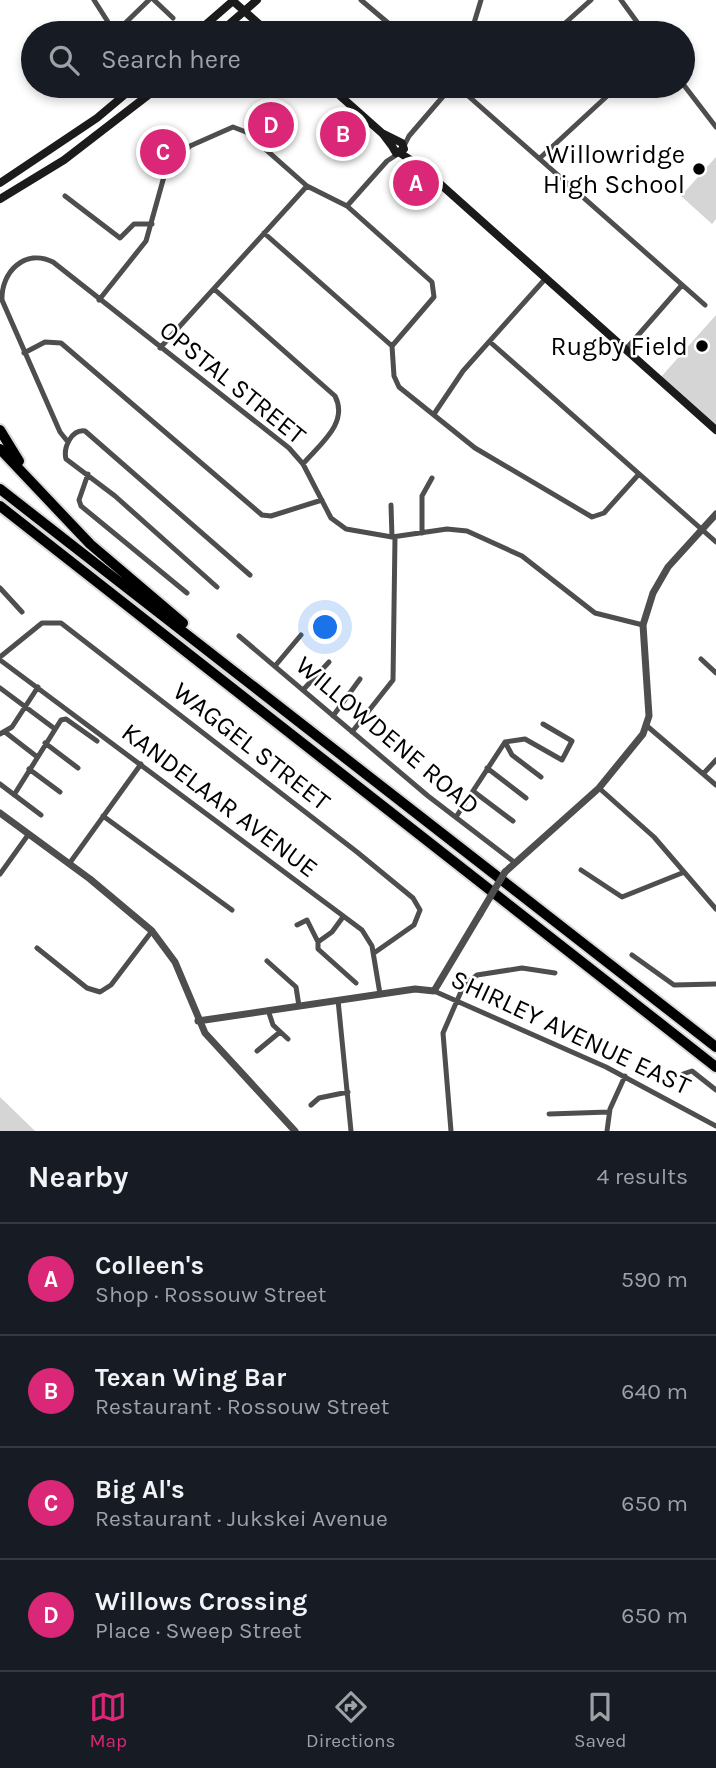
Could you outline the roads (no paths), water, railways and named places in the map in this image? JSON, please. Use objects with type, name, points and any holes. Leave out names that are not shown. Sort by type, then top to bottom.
[{"type":"highway","points":[[0,430],[38,490]]},
{"type":"highway","points":[[0,449],[71,526],[118,570],[321,738]]},
{"type":"highway","points":[[0,489],[716,1047]]},
{"type":"highway","points":[[0,506],[716,1069]]},
{"type":"main road","points":[[210,21],[233,0],[255,21]]},
{"type":"main road","points":[[233,21],[257,0]]},
{"type":"main road","points":[[0,183],[97,118],[121,98]]},
{"type":"main road","points":[[0,199],[64,160],[144,98]]},
{"type":"main road","points":[[342,98],[716,430]]},
{"type":"street","points":[[94,0],[107,21]]},
{"type":"street","points":[[128,21],[151,0],[173,18]]},
{"type":"street","points":[[361,0],[386,21]]},
{"type":"street","points":[[475,21],[481,0]]},
{"type":"street","points":[[567,21],[590,0]]},
{"type":"street","points":[[621,0],[636,21]]},
{"type":"street","points":[[346,206],[444,98]]},
{"type":"street","points":[[469,98],[705,305]]},
{"type":"street","points":[[540,158],[605,98]]},
{"type":"street","points":[[694,98],[716,127]]},
{"type":"street","points":[[99,300],[146,241],[165,173],[190,146],[227,128],[240,128],[307,186],[346,206],[435,286],[434,297],[392,346]]},
{"type":"street","points":[[160,348],[307,186]]},
{"type":"street","points":[[65,196],[120,238],[134,224],[152,224]]},
{"type":"street","points":[[264,233],[392,346],[396,383],[475,448],[592,517],[604,513],[639,474]]},
{"type":"street","name":"OPSTAL STREET","points":[[24,353],[2,300],[3,284],[13,268],[24,259],[38,256],[53,262],[289,448],[303,464],[338,525],[354,532],[393,537],[458,529],[490,540],[534,563],[595,612],[643,625]]},
{"type":"street","points":[[434,414],[457,379],[546,278]]},
{"type":"street","points":[[626,349],[682,285]]},
{"type":"street","points":[[214,289],[335,396],[340,405],[341,415],[337,423],[303,464]]},
{"type":"street","points":[[68,442],[60,432],[24,353],[45,342],[61,343],[262,515],[271,516],[322,500]]},
{"type":"street","points":[[490,342],[716,542]]},
{"type":"street","points":[[217,587],[169,542],[65,457],[68,442],[79,430],[85,431],[250,575]]},
{"type":"street","points":[[88,474],[79,500],[81,506],[187,593]]},
{"type":"street","points":[[422,533],[422,496],[432,478]]},
{"type":"street","points":[[352,733],[393,680],[391,505]]},
{"type":"street","points":[[434,991],[505,872],[599,788],[647,726],[649,706],[643,625],[658,580],[716,514]]},
{"type":"street","points":[[0,589],[22,612]]},
{"type":"street","name":"WAGGEL STREET","points":[[0,659],[42,623],[61,622],[357,852],[413,898],[420,910],[414,925],[374,953]]},
{"type":"street","points":[[275,666],[301,635]]},
{"type":"street","name":"WILLOWDENE ROAD","points":[[239,636],[352,733],[514,862]]},
{"type":"street","name":"KANDELAAR AVENUE","points":[[0,659],[367,936],[374,953],[380,994]]},
{"type":"street","points":[[701,659],[716,673]]},
{"type":"street","points":[[303,690],[329,662]]},
{"type":"street","points":[[333,716],[360,679]]},
{"type":"street","points":[[36,757],[3,733],[38,687]]},
{"type":"street","points":[[0,688],[55,729]]},
{"type":"street","points":[[14,795],[61,720],[66,719],[97,741]]},
{"type":"street","points":[[456,817],[505,743],[525,739],[562,760],[572,741],[543,724]]},
{"type":"street","points":[[647,726],[716,785]]},
{"type":"street","points":[[45,743],[78,768]]},
{"type":"street","points":[[505,743],[518,761],[541,777]]},
{"type":"street","points":[[704,773],[716,760]]},
{"type":"street","points":[[69,864],[141,764]]},
{"type":"street","points":[[488,768],[526,798]]},
{"type":"street","points":[[29,769],[61,792]]},
{"type":"street","points":[[0,784],[41,815]]},
{"type":"street","points":[[599,788],[654,837],[682,873],[716,909]]},
{"type":"street","points":[[473,791],[513,821]]},
{"type":"street","points":[[0,813],[152,931],[174,962],[198,1021],[217,1048],[295,1131]]},
{"type":"street","points":[[103,816],[232,910]]},
{"type":"street","points":[[0,874],[28,835]]},
{"type":"street","points":[[581,870],[622,897],[682,873]]},
{"type":"street","points":[[318,942],[332,932],[342,917]]},
{"type":"street","points":[[297,925],[307,920],[321,952],[356,983]]},
{"type":"street","points":[[37,948],[87,988],[100,992],[111,985],[152,931]]},
{"type":"street","points":[[632,956],[674,985],[716,984]]},
{"type":"street","points":[[267,961],[296,987],[299,1006]]},
{"type":"street","points":[[451,1131],[443,1033],[468,980],[477,975],[527,968],[555,973]]},
{"type":"street","name":"SHIRLEY AVENUE EAST","points":[[198,1021],[415,989],[434,991],[625,1076],[716,1126]]},
{"type":"street","points":[[338,1000],[351,1131]]},
{"type":"street","points":[[268,1010],[273,1025],[288,1039]]},
{"type":"street","points":[[257,1051],[280,1032]]},
{"type":"street","points":[[683,1074],[692,1071],[716,1090]]},
{"type":"street","points":[[607,1131],[609,1112],[625,1076]]},
{"type":"street","points":[[311,1105],[318,1098],[348,1092]]},
{"type":"street","points":[[549,1114],[609,1112]]},
{"type":"place","name":"Willows Crossing","points":[[271,125]]},
{"type":"place","name":"Texan Wing Bar","points":[[343,134]]},
{"type":"place","name":"Big Al's","points":[[163,152]]},
{"type":"place","name":"Willowridge High School","points":[[699,169]]},
{"type":"place","name":"Colleen's","points":[[416,183]]},
{"type":"place","name":"Rugby Field","points":[[702,346]]}]
